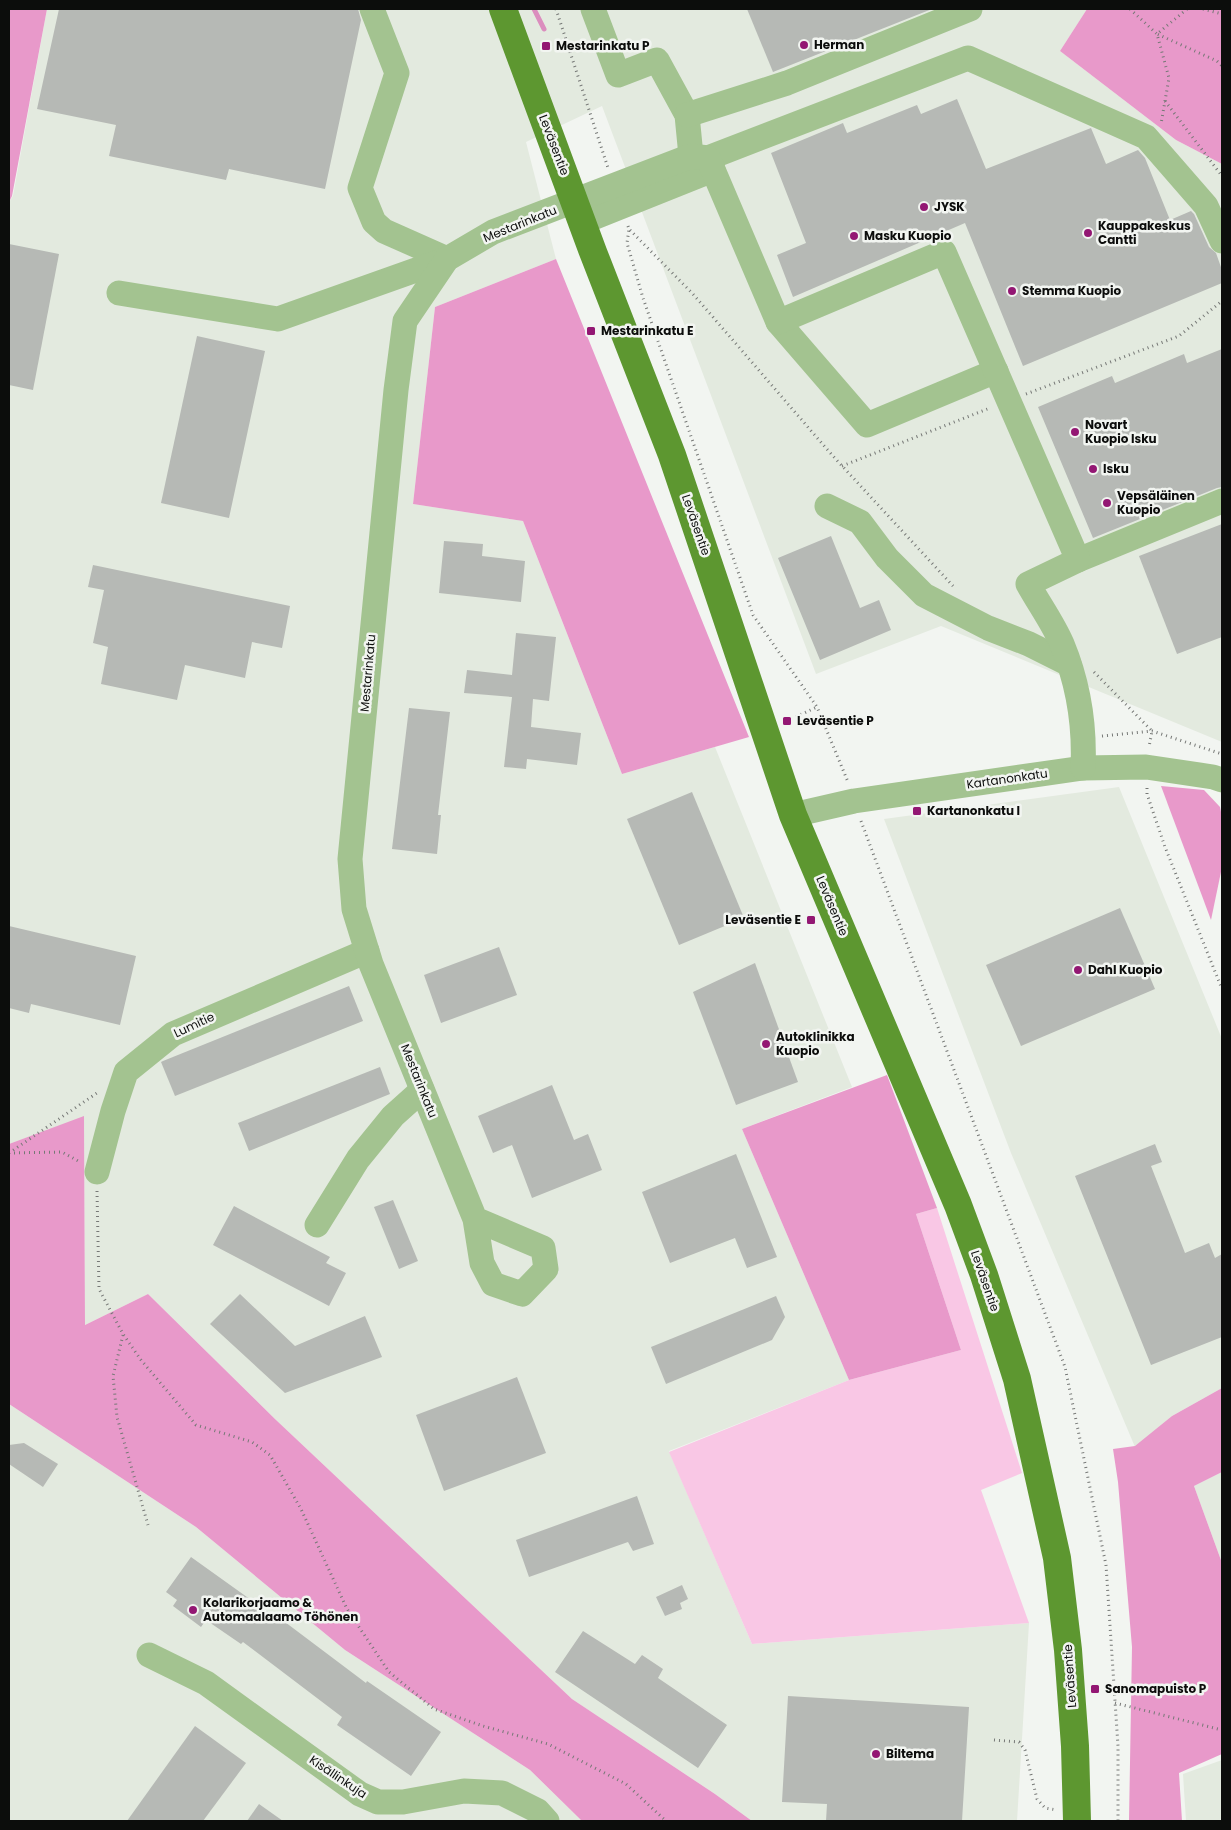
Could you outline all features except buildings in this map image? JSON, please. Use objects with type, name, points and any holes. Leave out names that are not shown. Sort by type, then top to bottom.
[{"type":"main road","name":"Leväsentie","points":[[503,9],[672,455],[793,816],[958,1205],[984,1275],[1017,1379],[1057,1558],[1068,1650],[1075,1746],[1067,1815]]},
{"type":"street","points":[[372,9],[397,73],[360,188],[374,222],[384,231],[448,259]]},
{"type":"street","points":[[593,9],[618,75],[657,60],[687,115],[704,161],[778,322],[867,425],[996,371]]},
{"type":"street","points":[[687,115],[787,83],[947,14],[970,9]]},
{"type":"street","name":"Mestarinkatu","points":[[475,1220],[367,951],[354,909],[350,859],[396,390],[405,321],[448,259],[493,232],[579,212],[968,58],[1146,137],[1206,206],[1222,241]]},
{"type":"street","points":[[778,322],[944,252],[1078,560]]},
{"type":"street","points":[[119,293],[278,319],[448,259]]},
{"type":"street","points":[[1083,768],[1084,738],[1080,703],[1069,664],[1062,643],[1028,584],[1078,560],[1222,501]]},
{"type":"street","points":[[827,506],[860,522],[887,558],[924,595],[988,628],[1029,644],[1069,664]]},
{"type":"street","name":"Kartanonkatu","points":[[793,816],[854,801],[1083,768],[1146,767],[1222,780]]},
{"type":"street","name":"Lumitie","points":[[126,1072],[173,1034],[367,951]]},
{"type":"street","points":[[97,1172],[113,1110],[126,1072]]},
{"type":"street","points":[[317,1225],[358,1159],[393,1116],[422,1090]]},
{"type":"street","name":"Kisällinkuja","points":[[149,1654],[206,1683],[360,1794],[378,1802],[403,1802],[464,1791],[502,1793],[538,1811],[546,1821]]},
{"type":"path","points":[[556,9],[629,229],[627,243],[643,298],[753,615],[818,707],[851,789],[1065,1367],[1106,1565],[1118,1746],[1118,1821]]},
{"type":"path","points":[[1130,9],[1157,34],[1222,66]]},
{"type":"path","points":[[1157,34],[1187,9]]},
{"type":"path","points":[[1203,9],[1222,14]]},
{"type":"path","points":[[1157,34],[1169,78],[1159,132]]},
{"type":"path","points":[[546,46],[566,39]]},
{"type":"path","points":[[1165,100],[1222,176]]},
{"type":"path","points":[[842,466],[1179,336],[1222,301]]},
{"type":"path","points":[[787,720],[818,707]]},
{"type":"path","points":[[9,1153],[126,1072]]},
{"type":"path","points":[[9,1153],[62,1152],[97,1172],[99,1289],[123,1334],[141,1360],[196,1425],[252,1442],[270,1456],[302,1509],[347,1609],[389,1672],[434,1709],[483,1726],[548,1744],[626,1784],[666,1821]]},
{"type":"path","points":[[123,1334],[113,1376],[117,1417],[148,1526]]},
{"type":"path","points":[[1115,1703],[1222,1730]]},
{"type":"path","points":[[994,1740],[1019,1742],[1025,1750],[1037,1799],[1044,1808],[1067,1815]]},
{"type":"shaded area","points":[[9,9],[47,9],[12,196],[9,202]]},
{"type":"shaded area","points":[[47,9],[1087,9],[1060,51],[1176,140],[1222,164],[1222,742],[941,626],[816,674],[602,106],[526,142],[556,259],[435,307],[413,504],[523,521],[622,774],[715,747],[852,1087],[742,1129],[849,1380],[669,1451],[752,1644],[1029,1623],[1017,1821],[752,1821],[715,1794],[572,1699],[275,1419],[148,1294],[85,1325],[84,1117],[9,1144],[9,202],[13,196]]},
{"type":"shaded area","points":[[1087,9],[1222,9],[1222,164],[1176,140],[1060,51]]},
{"type":"shaded area","points":[[556,259],[749,737],[622,774],[523,521],[413,504],[435,307]]},
{"type":"shaded area","points":[[1161,786],[1204,790],[1220,807],[1222,817],[1222,867],[1211,920]]},
{"type":"shaded area","points":[[1119,787],[1222,1039],[1222,1388],[1172,1416],[1135,1447],[1011,1153],[884,819]]},
{"type":"shaded area","points":[[887,1075],[937,1208],[916,1214],[961,1350],[849,1380],[742,1129]]},
{"type":"shaded area","points":[[84,1116],[85,1325],[148,1294],[275,1419],[572,1699],[715,1794],[752,1821],[582,1821],[530,1770],[345,1650],[196,1527],[9,1404],[9,1144]]},
{"type":"shaded area","points":[[937,1208],[1022,1473],[981,1490],[1029,1623],[752,1644],[669,1452],[849,1380],[961,1350],[916,1214]]},
{"type":"shaded area","points":[[1222,1388],[1222,1472],[1194,1486],[1222,1563],[1222,1754],[1179,1773],[1182,1821],[1129,1821],[1132,1647],[1118,1482],[1113,1449],[1135,1446],[1172,1416]]},
{"type":"shaded area","points":[[9,1404],[196,1527],[345,1650],[530,1770],[582,1821],[9,1821]]},
{"type":"shaded area","points":[[1222,1472],[1222,1563],[1194,1486]]},
{"type":"shaded area","points":[[1222,1760],[1222,1821],[1186,1821],[1183,1774]]},
{"type":"waterway","points":[[534,9],[544,29]]},
{"type":"place","name":"Herman","points":[[804,45]]},
{"type":"place","name":"Mestarinkatu P","points":[[546,46]]},
{"type":"place","name":"JYSK","points":[[924,207]]},
{"type":"place","name":"Kauppakeskus Cantti","points":[[1088,233]]},
{"type":"place","name":"Masku Kuopio","points":[[854,236]]},
{"type":"place","name":"Stemma Kuopio","points":[[1012,291]]},
{"type":"place","name":"Mestarinkatu E","points":[[591,331]]},
{"type":"place","name":"Novart Kuopio Isku","points":[[1075,432]]},
{"type":"place","name":"Isku","points":[[1093,469]]},
{"type":"place","name":"Vepsäläinen Kuopio","points":[[1107,503]]},
{"type":"place","name":"Leväsentie P","points":[[787,721]]},
{"type":"place","name":"Kartanonkatu I","points":[[917,811]]},
{"type":"place","name":"Leväsentie E","points":[[811,920]]},
{"type":"place","name":"Dahl Kuopio","points":[[1078,970]]},
{"type":"place","name":"Autoklinikka Kuopio","points":[[766,1044]]},
{"type":"place","name":"Kolarikorjaamo & Automaalaamo Töhönen","points":[[193,1610]]},
{"type":"place","name":"Sanomapuisto P","points":[[1095,1689]]},
{"type":"place","name":"Biltema","points":[[876,1754]]}]
